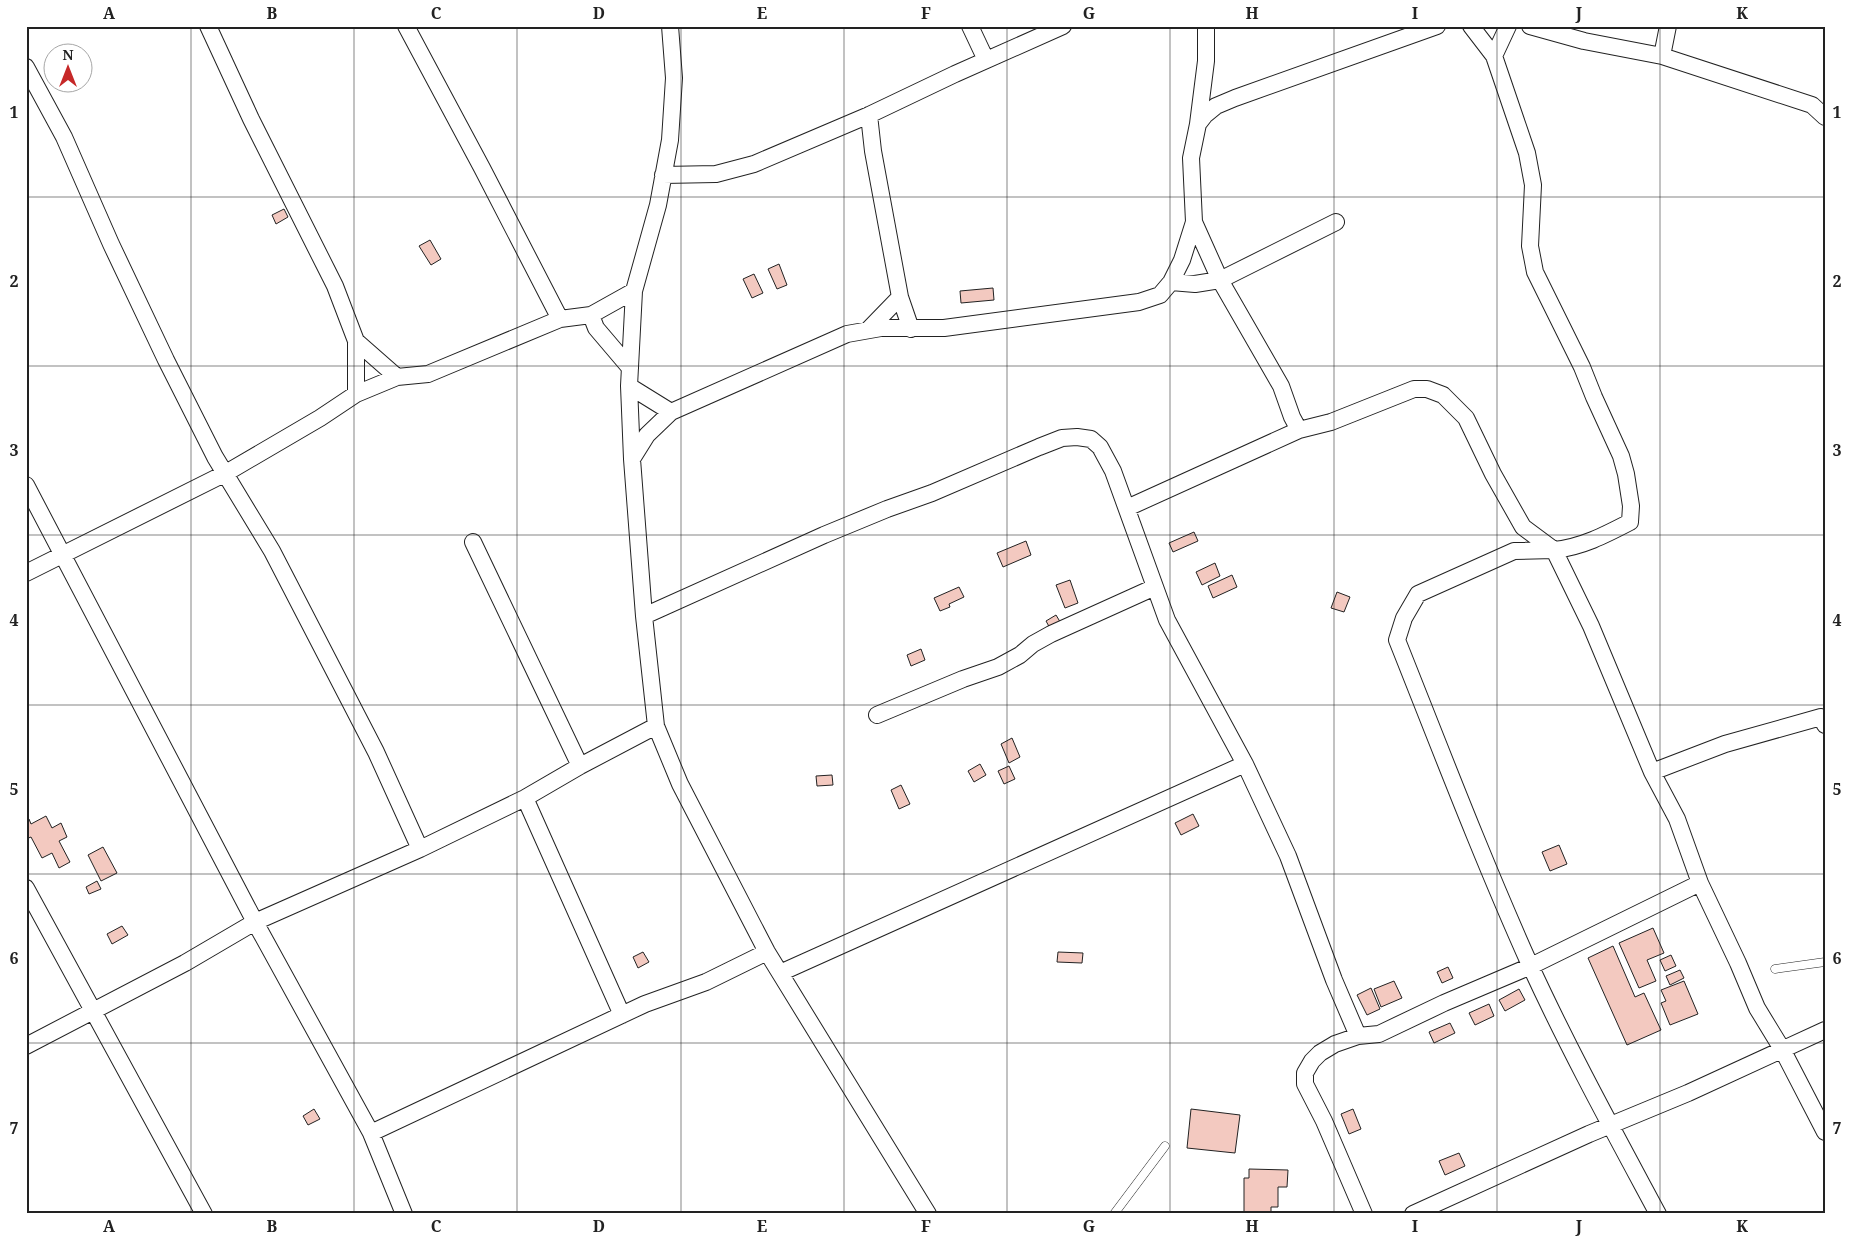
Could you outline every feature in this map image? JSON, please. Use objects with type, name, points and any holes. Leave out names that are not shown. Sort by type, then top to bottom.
[{"type":"street","points":[[208,26],[251,119],[335,286],[356,341],[356,394]]},
{"type":"street","points":[[406,26],[560,319]]},
{"type":"street","points":[[670,26],[674,78],[670,140],[658,205],[634,292],[629,386],[632,459],[644,616],[656,726],[680,784],[767,952],[928,1214]]},
{"type":"street","points":[[970,26],[986,60]]},
{"type":"street","points":[[663,176],[716,174],[754,164],[870,115],[1062,26]]},
{"type":"street","points":[[632,459],[647,435],[671,412],[847,334],[881,328],[944,328],[1139,302],[1160,295],[1172,282],[1182,260],[1194,222],[1191,158],[1198,124],[1206,61],[1206,26]]},
{"type":"street","points":[[1198,124],[1216,106],[1235,98],[1437,26]]},
{"type":"street","points":[[1471,26],[1494,56],[1527,153],[1533,185],[1530,246],[1535,272],[1582,367],[1621,456],[1631,506],[1630,522],[1588,543],[1572,548],[1514,551],[1418,594],[1404,618],[1397,640],[1484,860],[1531,966],[1610,1125],[1658,1214]]},
{"type":"street","points":[[1494,56],[1508,26]]},
{"type":"street","points":[[1530,26],[1584,41],[1662,56],[1812,105],[1825,117]]},
{"type":"street","points":[[1662,56],[1668,26]]},
{"type":"street","points":[[26,66],[64,137],[111,244],[166,360],[215,457],[272,551],[376,752],[420,849]]},
{"type":"street","points":[[870,115],[873,151],[900,297],[911,329]]},
{"type":"street","points":[[1194,222],[1220,280],[1281,386],[1292,417],[1299,430]]},
{"type":"street","points":[[1172,282],[1195,284],[1220,280],[1336,222]]},
{"type":"street","points":[[26,573],[226,473],[320,418],[356,394],[397,377],[428,374],[560,319],[591,315],[634,292]]},
{"type":"street","points":[[868,330],[900,297]]},
{"type":"street","points":[[591,315],[596,328],[630,368]]},
{"type":"street","points":[[356,341],[397,377]]},
{"type":"street","points":[[629,386],[671,412]]},
{"type":"street","points":[[1127,508],[1299,430],[1331,422],[1414,389],[1428,389],[1443,395],[1466,418],[1493,474],[1523,527],[1554,550],[1591,626],[1652,772],[1677,819],[1700,883],[1757,1008],[1782,1049],[1825,1132]]},
{"type":"street","points":[[644,616],[887,508],[932,493],[1062,438],[1091,439],[1100,447],[1113,471],[1168,620],[1245,764],[1288,856],[1334,980],[1358,1036]]},
{"type":"street","points":[[26,485],[255,922],[371,1133],[404,1214]]},
{"type":"street","points":[[473,542],[580,766]]},
{"type":"street","points":[[877,715],[963,679],[998,667],[1051,634],[1155,587]]},
{"type":"street","points":[[1652,772],[1726,744],[1823,719]]},
{"type":"street","points":[[26,1046],[186,963],[255,922],[420,849],[525,798],[580,766],[656,726]]},
{"type":"street","points":[[780,973],[1245,764]]},
{"type":"street","points":[[525,798],[622,1015]]},
{"type":"street","points":[[1364,1214],[1306,1084],[1305,1073],[1320,1052],[1335,1044],[1358,1036],[1379,1034],[1444,1003],[1531,966],[1700,883]]},
{"type":"street","points":[[26,888],[204,1214]]},
{"type":"street","points":[[371,1133],[645,1004],[706,982],[767,952]]},
{"type":"street","points":[[1413,1214],[1440,1208],[1610,1125],[1688,1093],[1825,1030]]},
{"type":"lane","points":[[1775,968],[1825,962]]},
{"type":"lane","points":[[1114,1214],[1165,1146]]},
{"type":"building","points":[[284,209],[288,217],[276,224],[272,215]]},
{"type":"building","points":[[430,240],[441,259],[431,265],[419,246]]},
{"type":"building","points":[[779,264],[787,285],[777,289],[768,269]]},
{"type":"building","points":[[754,274],[763,293],[752,298],[743,279]]},
{"type":"building","points":[[993,288],[994,300],[961,303],[960,291]]},
{"type":"building","points":[[1194,532],[1198,541],[1173,552],[1169,543]]},
{"type":"building","points":[[1026,541],[1031,555],[1003,567],[997,553]]},
{"type":"building","points":[[1215,563],[1220,576],[1202,585],[1196,572]]},
{"type":"building","points":[[1232,575],[1237,587],[1213,598],[1208,586]]},
{"type":"building","points":[[1070,580],[1078,603],[1065,608],[1056,585]]},
{"type":"building","points":[[959,587],[964,597],[949,604],[950,607],[940,611],[934,598]]},
{"type":"building","points":[[1337,592],[1350,597],[1344,612],[1331,608]]},
{"type":"building","points":[[1056,615],[1062,625],[1051,630],[1046,621]]},
{"type":"building","points":[[921,649],[925,660],[911,666],[907,655]]},
{"type":"building","points":[[1012,738],[1020,757],[1009,763],[1001,744]]},
{"type":"building","points":[[980,764],[986,775],[974,782],[968,771]]},
{"type":"building","points":[[1009,766],[1015,779],[1004,784],[998,771]]},
{"type":"building","points":[[832,775],[833,785],[817,786],[816,776]]},
{"type":"building","points":[[901,785],[910,804],[899,809],[891,790]]},
{"type":"building","points":[[1193,814],[1199,826],[1181,835],[1175,823]]},
{"type":"building","points":[[46,816],[52,828],[61,823],[67,837],[59,841],[70,862],[59,868],[52,853],[42,858],[31,837],[26,839],[26,820],[29,819],[31,824]]},
{"type":"building","points":[[1559,845],[1567,864],[1550,871],[1542,852]]},
{"type":"building","points":[[103,847],[117,873],[101,881],[88,855]]},
{"type":"building","points":[[97,881],[101,889],[89,894],[86,887]]},
{"type":"building","points":[[122,926],[128,935],[112,944],[107,934]]},
{"type":"building","points":[[1653,928],[1664,953],[1647,960],[1656,981],[1639,988],[1619,943]]},
{"type":"building","points":[[1613,946],[1635,997],[1644,993],[1661,1030],[1627,1045],[1588,958]]},
{"type":"building","points":[[643,952],[649,962],[638,968],[633,957]]},
{"type":"building","points":[[1058,952],[1083,953],[1082,963],[1057,962]]},
{"type":"building","points":[[1671,955],[1676,966],[1665,971],[1660,960]]},
{"type":"building","points":[[1448,967],[1453,978],[1442,983],[1437,972]]},
{"type":"building","points":[[1680,970],[1684,978],[1670,985],[1666,976]]},
{"type":"building","points":[[1394,981],[1402,998],[1381,1007],[1374,989]]},
{"type":"building","points":[[1684,981],[1698,1014],[1670,1025],[1661,1003],[1666,1001],[1661,990]]},
{"type":"building","points":[[1371,988],[1380,1009],[1367,1015],[1357,995]]},
{"type":"building","points":[[1519,989],[1525,1000],[1505,1011],[1499,1000]]},
{"type":"building","points":[[1489,1004],[1494,1016],[1475,1025],[1469,1013]]},
{"type":"building","points":[[1450,1023],[1455,1033],[1434,1043],[1429,1032]]},
{"type":"building","points":[[314,1109],[320,1119],[308,1125],[303,1116]]},
{"type":"building","points":[[1191,1109],[1240,1115],[1235,1153],[1187,1148]]},
{"type":"building","points":[[1353,1109],[1361,1129],[1349,1134],[1341,1114]]},
{"type":"building","points":[[1459,1153],[1465,1166],[1445,1175],[1439,1161]]},
{"type":"building","points":[[1249,1169],[1288,1170],[1287,1187],[1278,1187],[1278,1207],[1271,1207],[1271,1214],[1244,1214],[1244,1178],[1249,1178]]}]
